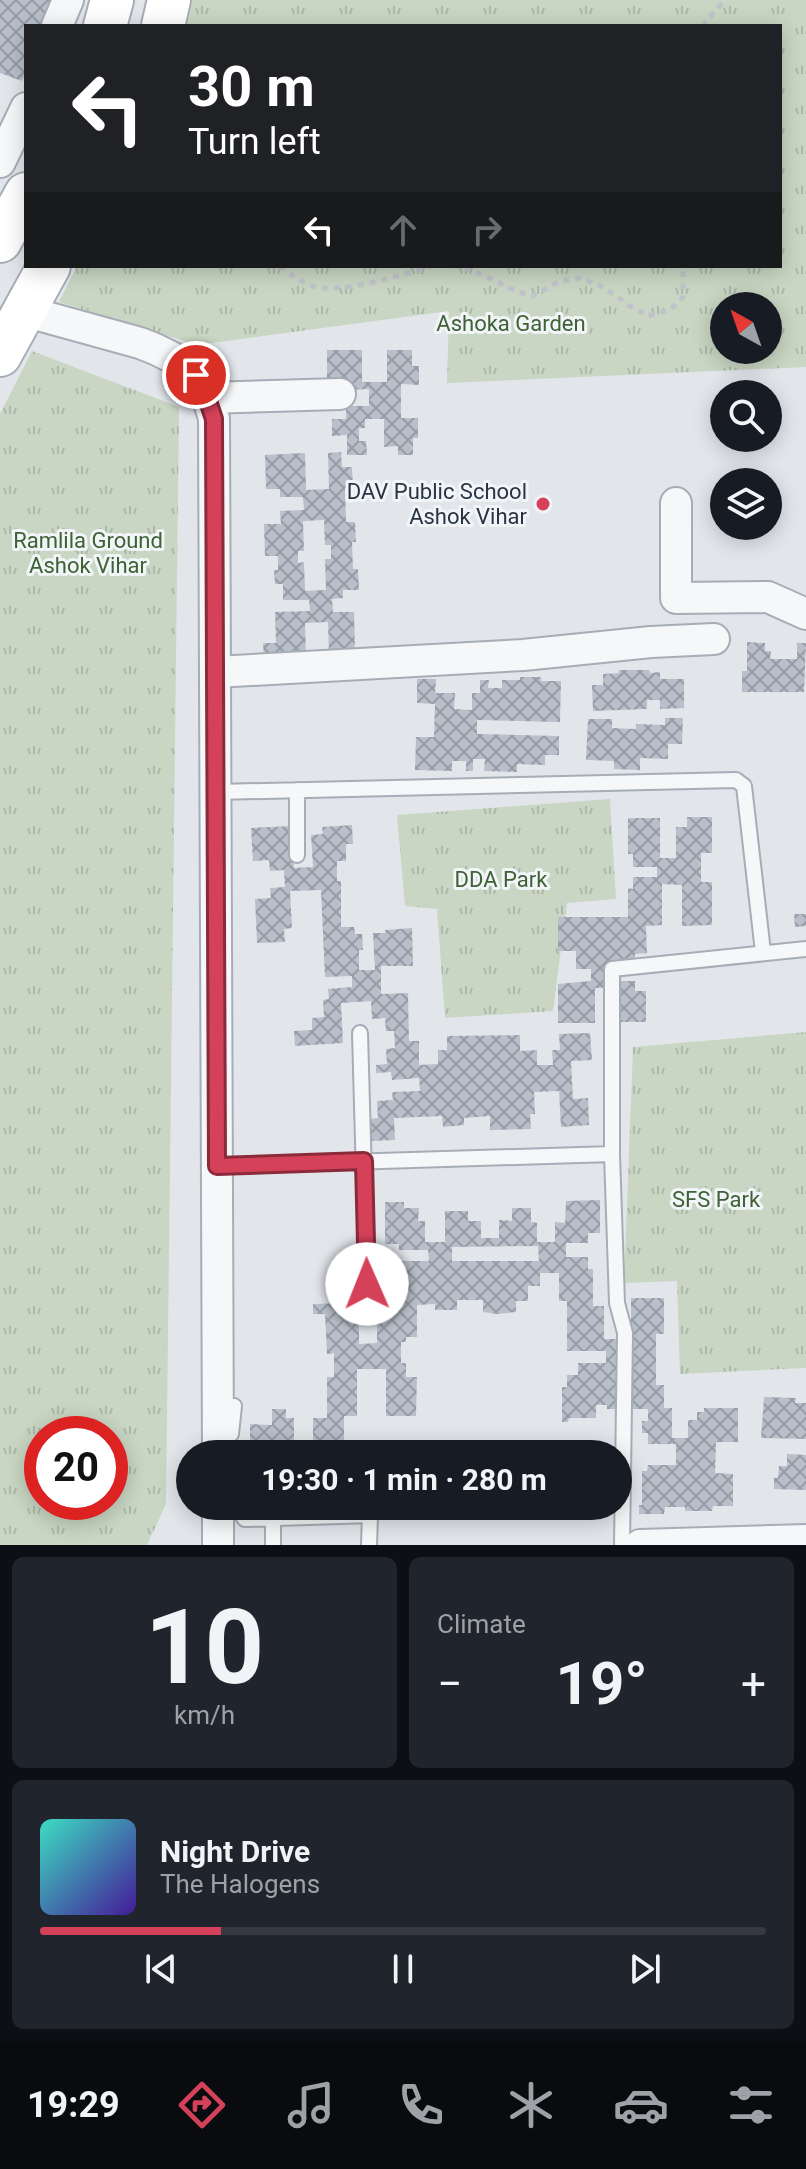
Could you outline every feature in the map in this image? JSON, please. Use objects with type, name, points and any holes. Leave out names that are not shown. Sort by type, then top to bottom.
[{"type":"main road","points":[[106,24],[112,0]]},
{"type":"main road","points":[[163,24],[169,0]]},
{"type":"main road","points":[[2,233],[24,197]]},
{"type":"main road","points":[[0,355],[48,268]]},
{"type":"street","points":[[58,24],[68,0]]},
{"type":"street","points":[[0,162],[19,108]]},
{"type":"street","points":[[24,311],[158,349],[196,375],[214,419],[218,1440]]},
{"type":"street","points":[[207,398],[340,394]]},
{"type":"street","points":[[676,503],[676,598],[768,597],[806,614]]},
{"type":"street","points":[[216,672],[523,655],[714,639]]},
{"type":"street","points":[[218,1520],[218,1545]]},
{"type":"street","points":[[640,1545],[806,1540]]},
{"type":"lane","points":[[217,792],[736,780],[744,786],[763,952]]},
{"type":"lane","points":[[297,790],[297,855]]},
{"type":"lane","points":[[622,1545],[625,1333],[617,1303],[612,1154],[612,969],[806,949]]},
{"type":"lane","points":[[360,1033],[367,1284]]},
{"type":"lane","points":[[217,1166],[612,1154]]},
{"type":"lane","points":[[231,1440],[234,1406]]},
{"type":"lane","points":[[273,1520],[273,1545]]},
{"type":"lane","points":[[369,1545],[370,1520]]},
{"type":"path","points":[[704,24],[725,0]]},
{"type":"path","points":[[283,268],[312,286],[328,287],[357,286],[425,268]]},
{"type":"path","points":[[468,268],[516,292],[533,296],[560,281],[581,278],[603,287],[648,316],[671,309],[683,297],[683,268]]},
{"type":"green space","name":"Ashoka Garden","points":[[192,0],[806,0],[806,367],[447,383],[449,311],[197,345],[59,302],[76,268],[782,268],[782,24],[187,24]]},
{"type":"green space","name":"Ramlila Ground Ashok Vihar","points":[[32,351],[179,407],[166,1504],[147,1545],[0,1545],[0,414]]},
{"type":"green space","name":"DDA Park","points":[[610,799],[616,899],[567,903],[553,1011],[445,1018],[437,909],[405,906],[397,815]]},
{"type":"green space","name":"SFS Park","points":[[806,1032],[806,1368],[680,1374],[677,1281],[624,1283],[633,1047]]},
{"type":"building","points":[[0,0],[58,0],[48,24],[24,24],[22,81],[0,73]]},
{"type":"building","points":[[327,350],[362,350],[362,382],[387,382],[387,350],[412,350],[412,366],[419,366],[419,385],[401,384],[401,418],[418,418],[418,438],[413,438],[413,455],[398,455],[398,446],[384,447],[384,419],[365,419],[365,428],[359,428],[359,441],[366,441],[367,455],[347,455],[347,435],[332,436],[332,419],[346,419],[346,406],[369,406],[369,389],[346,390],[327,384]]},
{"type":"building","points":[[341,452],[342,467],[352,467],[353,487],[345,488],[346,522],[355,522],[353,569],[358,569],[359,590],[343,590],[343,598],[332,599],[333,612],[354,612],[355,656],[329,656],[328,622],[305,623],[306,657],[264,659],[263,643],[276,643],[275,612],[310,611],[309,600],[283,600],[283,584],[275,584],[274,570],[278,570],[278,556],[265,556],[264,524],[281,524],[280,511],[304,510],[303,497],[280,497],[280,489],[266,489],[265,455],[305,453],[306,490],[329,489],[328,453]],"holes":[[[324,520],[325,545],[331,545],[331,559],[325,559],[326,590],[305,591],[304,562],[298,563],[298,551],[304,551],[303,521]]]},
{"type":"building","points":[[747,642],[765,643],[765,651],[771,651],[770,659],[797,659],[797,643],[806,643],[804,692],[742,692],[742,671],[747,671]]},
{"type":"building","points":[[619,670],[649,670],[650,673],[660,672],[660,679],[684,679],[684,708],[660,709],[660,700],[647,700],[647,709],[593,711],[592,685],[603,685],[603,674],[619,673]]},
{"type":"building","points":[[520,677],[561,681],[560,722],[477,720],[477,734],[559,736],[559,755],[545,755],[545,765],[517,764],[517,772],[484,771],[485,759],[473,759],[473,771],[466,771],[466,761],[452,761],[452,771],[415,770],[416,737],[434,737],[435,704],[417,703],[417,679],[436,679],[435,693],[455,693],[454,709],[472,710],[472,693],[480,693],[480,680],[489,680],[488,688],[502,688],[502,680],[520,680]]},
{"type":"building","points":[[665,718],[683,718],[682,744],[668,744],[668,759],[640,758],[640,770],[614,769],[614,761],[586,760],[588,719],[612,719],[612,728],[636,729],[636,724],[665,725]]},
{"type":"building","points":[[687,817],[712,817],[712,853],[701,853],[701,882],[712,882],[712,925],[682,926],[682,885],[662,884],[662,925],[646,926],[647,953],[635,954],[635,967],[616,967],[616,981],[635,981],[635,991],[646,991],[646,1022],[615,1022],[616,988],[595,988],[595,1023],[558,1023],[558,984],[591,981],[591,969],[576,969],[576,951],[558,951],[558,917],[628,917],[628,888],[633,889],[633,877],[657,877],[657,867],[633,867],[633,854],[628,854],[628,818],[660,818],[660,858],[676,858],[676,827],[687,827]]},
{"type":"building","points":[[352,825],[353,844],[346,844],[346,861],[337,861],[337,881],[341,881],[341,927],[354,927],[355,934],[362,934],[359,970],[375,970],[373,933],[412,928],[413,966],[381,966],[381,994],[408,993],[409,1041],[419,1041],[419,1065],[438,1064],[438,1050],[447,1050],[447,1036],[520,1035],[520,1051],[537,1050],[537,1065],[553,1065],[552,1050],[560,1050],[559,1034],[590,1033],[592,1060],[571,1061],[573,1099],[588,1098],[589,1125],[561,1127],[559,1091],[534,1092],[535,1114],[530,1114],[531,1129],[490,1130],[490,1116],[464,1118],[464,1125],[443,1127],[442,1116],[394,1118],[395,1140],[370,1141],[369,1119],[378,1118],[377,1101],[393,1100],[392,1092],[420,1091],[419,1078],[392,1080],[391,1072],[376,1073],[376,1065],[387,1064],[386,1049],[395,1048],[394,1031],[386,1031],[385,1018],[372,1019],[371,1001],[341,1003],[343,1043],[295,1046],[294,1031],[312,1030],[312,1018],[324,1017],[323,1000],[329,999],[328,989],[352,987],[352,976],[325,977],[321,890],[290,891],[292,928],[284,929],[285,942],[257,943],[255,899],[271,898],[270,888],[285,887],[284,870],[270,871],[269,860],[253,861],[251,828],[292,826],[294,868],[313,867],[311,835],[323,834],[322,827]]},
{"type":"building","points":[[794,914],[806,914],[806,926],[795,927]]},
{"type":"building","points":[[600,1200],[600,1233],[588,1233],[588,1243],[566,1243],[566,1257],[588,1257],[588,1269],[593,1269],[593,1306],[604,1306],[604,1339],[631,1339],[631,1298],[664,1298],[664,1334],[656,1334],[656,1385],[664,1385],[664,1408],[672,1408],[672,1438],[688,1438],[688,1420],[697,1420],[697,1412],[704,1412],[704,1408],[738,1408],[738,1442],[716,1442],[715,1473],[733,1474],[733,1506],[713,1506],[712,1511],[665,1507],[664,1514],[639,1514],[642,1471],[647,1471],[648,1465],[676,1465],[676,1444],[648,1444],[648,1433],[642,1433],[642,1421],[648,1421],[648,1409],[607,1409],[607,1405],[596,1405],[596,1418],[569,1418],[568,1422],[562,1422],[562,1387],[567,1387],[567,1375],[578,1375],[578,1363],[606,1363],[606,1351],[567,1351],[567,1301],[559,1301],[559,1273],[540,1273],[540,1286],[528,1286],[528,1301],[516,1301],[516,1312],[483,1312],[483,1300],[457,1300],[457,1310],[435,1310],[435,1304],[417,1305],[417,1337],[406,1337],[406,1342],[401,1342],[401,1363],[406,1363],[406,1377],[417,1377],[416,1416],[386,1416],[386,1369],[357,1369],[357,1416],[344,1416],[344,1440],[313,1440],[313,1418],[327,1418],[327,1377],[334,1377],[334,1353],[327,1354],[325,1314],[313,1314],[313,1304],[349,1303],[349,1312],[359,1312],[359,1344],[377,1343],[377,1285],[387,1285],[387,1271],[399,1271],[399,1261],[429,1261],[428,1250],[399,1250],[399,1244],[385,1244],[385,1202],[404,1202],[404,1208],[419,1208],[418,1221],[425,1221],[425,1242],[445,1242],[445,1211],[468,1211],[468,1221],[481,1221],[481,1238],[499,1238],[499,1220],[512,1221],[512,1208],[531,1208],[531,1222],[537,1223],[537,1242],[555,1242],[555,1222],[565,1223],[566,1201]],"holes":[[[538,1246],[539,1261],[452,1261],[452,1247]]]},
{"type":"building","points":[[764,1397],[796,1398],[795,1403],[806,1403],[806,1439],[761,1438]]},
{"type":"building","points":[[272,1409],[286,1409],[286,1418],[294,1418],[294,1440],[250,1440],[250,1424],[272,1425]]},
{"type":"building","points":[[787,1454],[806,1455],[806,1490],[774,1489],[779,1466],[787,1466]]},
{"type":"place","name":"DAV Public School Ashok Vihar","points":[[543,504]]},
{"type":"route","points":[[196,375],[214,419],[217,1166],[364,1161],[367,1284]]}]
